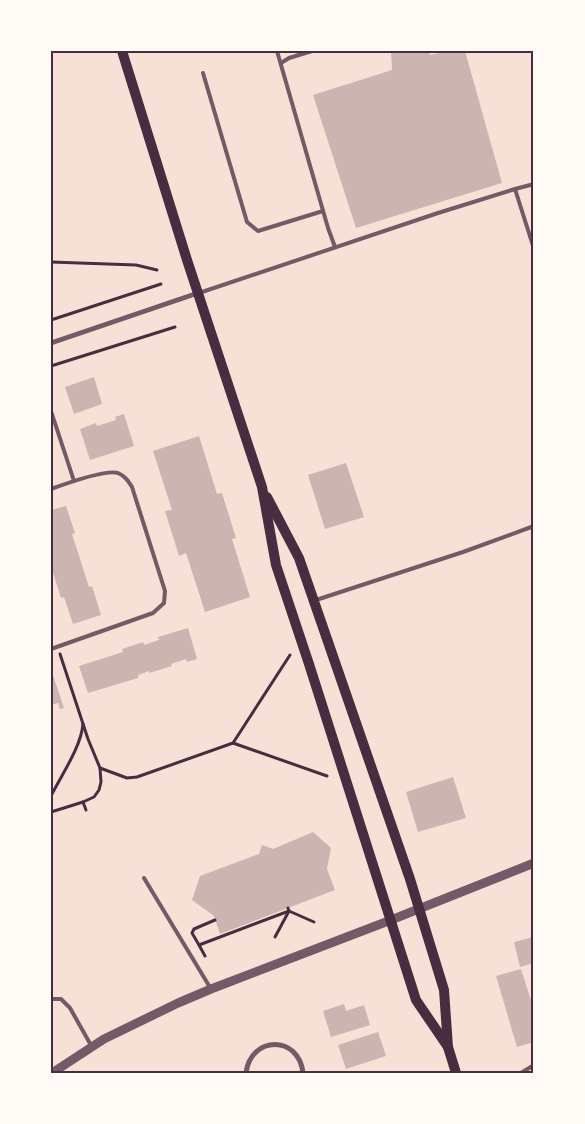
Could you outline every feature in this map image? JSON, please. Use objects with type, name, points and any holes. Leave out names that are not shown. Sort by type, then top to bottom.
[{"type":"main road","points":[[122,51],[198,293],[262,487],[276,564],[416,1000],[448,1048]]},
{"type":"main road","points":[[262,487],[299,558],[420,908],[444,990],[448,1048],[456,1073]]},
{"type":"street","points":[[51,343],[198,293]]},
{"type":"street","points":[[52,1073],[104,1039],[178,1003],[534,863]]},
{"type":"street","points":[[246,1073],[253,1054],[260,1048],[271,1044],[289,1048],[296,1054],[301,1061],[303,1073]]},
{"type":"lane","points":[[277,51],[335,247]]},
{"type":"lane","points":[[281,63],[289,58],[312,51]]},
{"type":"lane","points":[[203,74],[246,222],[258,231],[323,211]]},
{"type":"lane","points":[[198,293],[478,200],[534,184]]},
{"type":"lane","points":[[515,189],[534,249]]},
{"type":"lane","points":[[51,411],[74,481]]},
{"type":"lane","points":[[51,489],[74,481],[105,474],[116,473],[127,478],[132,487],[165,591],[164,603],[153,613],[51,649]]},
{"type":"lane","points":[[313,601],[463,552],[534,526]]},
{"type":"lane","points":[[144,878],[211,989]]},
{"type":"lane","points":[[51,999],[61,999],[70,1008],[92,1047]]},
{"type":"lane","points":[[521,1073],[534,1065]]},
{"type":"path","points":[[51,262],[136,265],[157,270]]},
{"type":"path","points":[[51,320],[162,284]]},
{"type":"path","points":[[51,366],[175,326]]},
{"type":"path","points":[[51,812],[94,797],[99,790],[101,782],[100,768],[57,647]]},
{"type":"path","points":[[100,768],[127,778],[137,777],[234,742],[290,655]]},
{"type":"path","points":[[51,796],[77,746],[82,734],[83,722]]},
{"type":"path","points":[[234,742],[327,776]]},
{"type":"path","points":[[83,802],[86,810]]},
{"type":"path","points":[[199,945],[288,909],[314,922]]},
{"type":"path","points":[[275,937],[288,909]]},
{"type":"path","points":[[205,957],[192,933],[194,929],[215,920]]},
{"type":"building","points":[[391,51],[429,51],[430,55],[448,51],[465,51],[502,183],[356,228],[313,95],[392,70]]},
{"type":"building","points":[[94,377],[102,404],[74,414],[65,387]]},
{"type":"building","points":[[124,414],[134,446],[90,460],[80,429],[96,423],[97,426],[116,420],[115,417]]},
{"type":"building","points":[[199,436],[217,494],[222,493],[236,538],[232,539],[250,597],[205,612],[186,553],[179,556],[165,511],[172,510],[153,451]]},
{"type":"building","points":[[346,463],[364,517],[325,529],[308,475]]},
{"type":"building","points":[[66,506],[75,533],[72,534],[89,587],[92,586],[101,615],[73,624],[64,597],[61,598],[51,566],[51,510]]},
{"type":"building","points":[[188,628],[197,659],[187,662],[186,659],[171,664],[172,666],[138,675],[138,678],[88,693],[79,666],[123,652],[122,649],[143,642],[144,645],[159,640],[158,637]]},
{"type":"building","points":[[51,675],[53,675],[64,708],[60,709],[58,703],[51,705]]},
{"type":"building","points":[[453,777],[466,818],[418,832],[406,792]]},
{"type":"building","points":[[313,832],[331,848],[327,869],[335,890],[220,934],[214,916],[192,900],[200,876],[259,854],[262,845],[273,849]]},
{"type":"building","points":[[534,937],[534,963],[520,967],[514,942]]},
{"type":"building","points":[[521,969],[534,1010],[534,1042],[517,1047],[496,976]]},
{"type":"building","points":[[344,1004],[346,1011],[364,1005],[370,1025],[331,1037],[323,1011]]},
{"type":"building","points":[[378,1032],[386,1056],[346,1069],[338,1045]]}]
